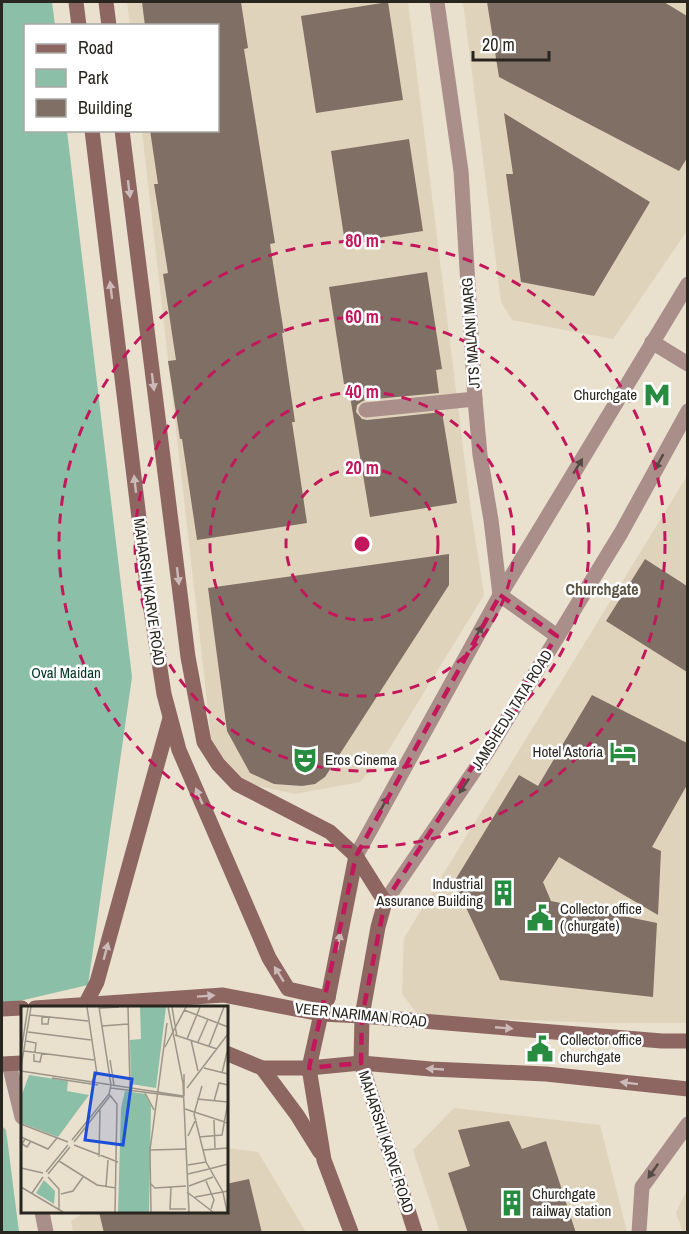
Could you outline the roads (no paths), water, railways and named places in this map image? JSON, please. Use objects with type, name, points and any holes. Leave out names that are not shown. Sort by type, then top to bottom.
[{"type":"main road","points":[[76,2],[79,24]]},
{"type":"main road","points":[[106,2],[109,24]]},
{"type":"main road","name":"MAHARSHI KARVE ROAD","points":[[92,132],[147,584],[164,694],[170,718],[179,750],[269,958],[288,989],[328,998]]},
{"type":"main road","name":"MAHARSHI KARVE ROAD","points":[[122,132],[188,657],[204,742],[218,764],[237,784],[330,832],[356,856],[385,902]]},
{"type":"main road","points":[[85,1005],[98,982],[170,718]]},
{"type":"main road","points":[[324,1160],[309,1068],[321,1014],[328,998],[356,856]]},
{"type":"main road","name":"JAMSHEDJI TATA ROAD","points":[[362,1016],[378,927],[385,902]]},
{"type":"main road","name":"VEER NARIMAN ROAD","points":[[68,1006],[223,995],[321,1014],[662,1041],[687,1041]]},
{"type":"main road","points":[[2,1009],[21,1008]]},
{"type":"main road","name":"MAHARSHI KARVE ROAD","points":[[362,1016],[361,1064],[415,1233]]},
{"type":"main road","points":[[228,1054],[262,1068],[309,1068],[361,1064],[546,1074],[687,1089]]},
{"type":"main road","points":[[262,1068],[297,1115],[324,1160],[351,1233]]},
{"type":"street","name":"JTS MALANI MARG","points":[[437,2],[461,171],[480,455],[500,595]]},
{"type":"street","points":[[356,856],[500,595],[687,284]]},
{"type":"street","points":[[652,342],[687,364]]},
{"type":"street","points":[[366,410],[475,399]]},
{"type":"street","name":"JAMSHEDJI TATA ROAD","points":[[385,902],[487,752],[621,533],[687,411]]},
{"type":"street","points":[[500,595],[557,636]]},
{"type":"street","points":[[11,1064],[21,1112]]},
{"type":"street","points":[[639,1233],[642,1187],[687,1124]]},
{"type":"street","points":[[42,1213],[46,1233]]},
{"type":"place","name":"Churchgate","points":[[657,395]]},
{"type":"place","name":"Hotel Astoria","points":[[623,752]]},
{"type":"place","name":"Eros Cinema","points":[[305,760]]},
{"type":"place","name":"Industrial Assurance Building","points":[[503,893]]},
{"type":"place","name":"Collector office ( churgate)","points":[[540,918]]},
{"type":"place","name":"Collector office churchgate","points":[[540,1049]]},
{"type":"place","name":"Churchgate railway station","points":[[512,1203]]},
{"type":"district","name":"Churchgate","points":[[602,589]]},
{"type":"park label","name":"Oval Maidan","points":[[66,673]]}]
